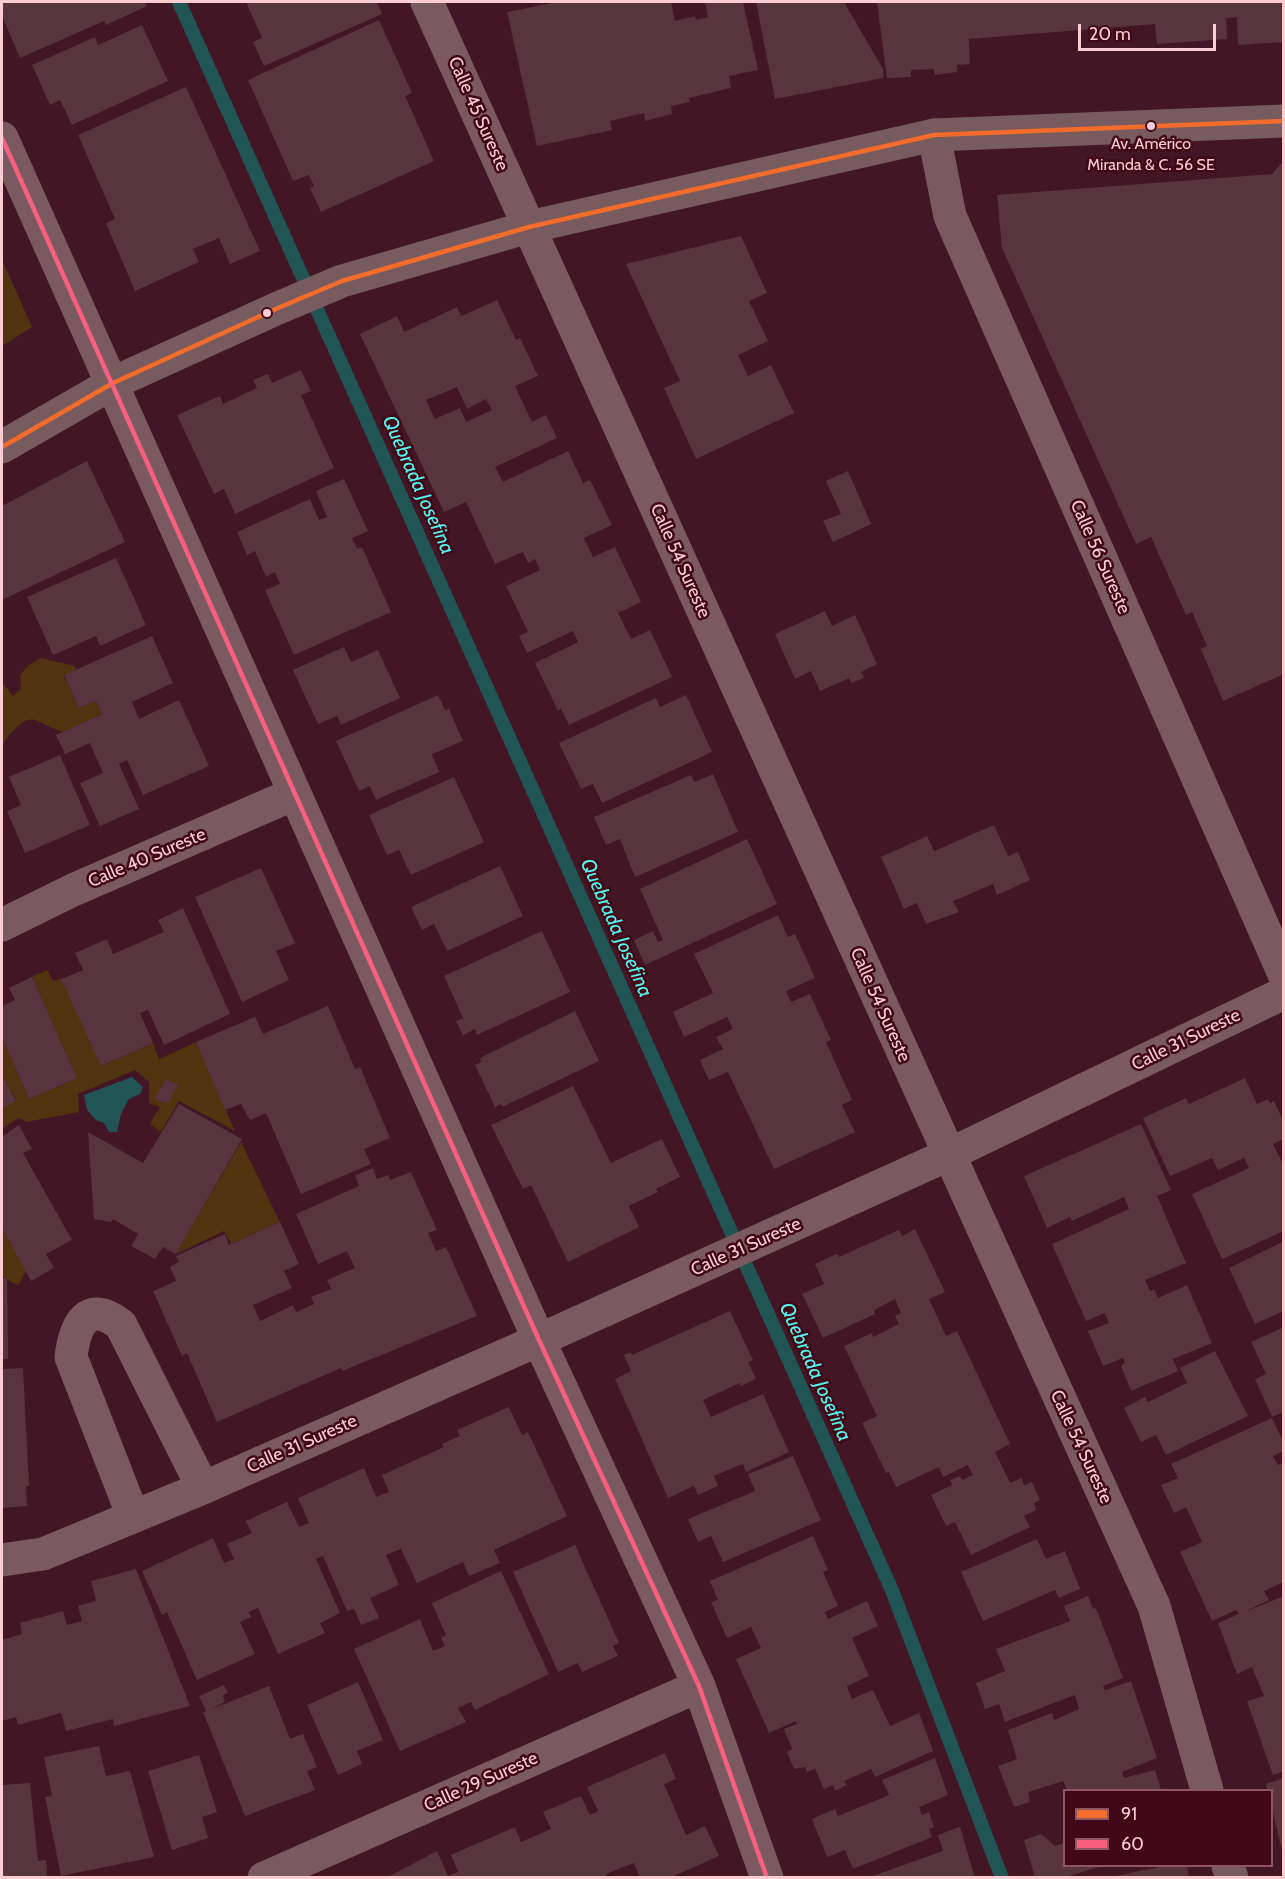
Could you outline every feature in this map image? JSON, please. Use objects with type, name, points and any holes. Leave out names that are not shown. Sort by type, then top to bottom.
[{"type":"street","name":"Calle 45 Sureste","points":[[427,2],[530,227]]},
{"type":"street","points":[[2,447],[113,383],[342,281],[530,227],[934,135],[1284,121]]},
{"type":"street","name":"Calle 56 Sureste","points":[[934,135],[950,216],[1284,974]]},
{"type":"street","points":[[2,138],[539,1340],[699,1686],[767,1878]]},
{"type":"street","name":"Calle 54 Sureste","points":[[530,227],[1154,1606],[1206,1789]]},
{"type":"street","name":"Calle 40 Sureste","points":[[2,925],[73,890],[294,794]]},
{"type":"street","name":"Calle 31 Sureste","points":[[2,1560],[43,1554],[203,1488],[539,1340],[948,1155],[1284,993]]},
{"type":"street","points":[[134,1516],[71,1357],[74,1334],[83,1319],[95,1313],[109,1315],[121,1325],[203,1488]]},
{"type":"street","name":"Calle 29 Sureste","points":[[264,1878],[699,1686]]},
{"type":"shaded area","points":[[2,260],[32,327],[2,346]]},
{"type":"shaded area","points":[[41,658],[74,666],[77,670],[64,676],[79,708],[96,701],[102,714],[63,732],[35,720],[25,721],[11,733],[2,746],[2,682],[13,696],[21,689],[20,675],[29,665]]},
{"type":"shaded area","points":[[47,970],[53,981],[61,979],[102,1066],[153,1043],[159,1059],[196,1042],[235,1131],[179,1101],[161,1132],[150,1124],[160,1107],[149,1103],[149,1082],[135,1070],[78,1094],[79,1112],[26,1122],[19,1118],[2,1129],[2,1109],[16,1100],[2,1075],[2,1037],[29,1099],[77,1078],[32,977]]},
{"type":"shaded area","points":[[241,1142],[280,1222],[231,1244],[224,1231],[176,1254]]},
{"type":"shaded area","points":[[2,1228],[26,1271],[18,1286],[2,1276]]},
{"type":"water","points":[[132,1077],[143,1087],[140,1094],[129,1099],[121,1114],[117,1132],[109,1132],[104,1123],[96,1120],[87,1110],[84,1095]]},
{"type":"building","points":[[2,2],[144,2],[147,6],[106,25],[104,21],[20,58],[2,16]]},
{"type":"building","points":[[246,2],[377,2],[382,14],[264,66],[253,42],[262,38]]},
{"type":"building","points":[[557,2],[671,2],[675,21],[695,16],[696,20],[708,17],[705,2],[743,2],[758,70],[729,76],[731,88],[689,98],[690,102],[671,106],[672,114],[645,121],[644,113],[610,121],[612,130],[537,146],[507,12]]},
{"type":"building","points":[[756,2],[844,2],[883,69],[883,78],[775,99]]},
{"type":"building","points":[[877,2],[1284,2],[1284,42],[1238,45],[1237,17],[1226,18],[1227,39],[1157,44],[1155,24],[969,39],[970,64],[957,65],[957,72],[935,75],[934,69],[911,70],[911,77],[887,78]]},
{"type":"building","points":[[379,20],[412,93],[405,96],[434,161],[321,212],[310,188],[314,186],[309,175],[293,181],[248,80]]},
{"type":"building","points":[[142,25],[168,81],[72,125],[60,100],[50,105],[32,65],[95,37],[98,45]]},
{"type":"building","points":[[186,87],[260,251],[230,264],[219,238],[193,249],[199,262],[135,291],[106,223],[115,219],[78,135]]},
{"type":"building","points":[[1282,163],[1284,674],[1223,701],[1201,649],[1207,646],[1192,612],[1186,615],[1151,537],[1136,544],[1002,248],[997,195],[1272,174]]},
{"type":"building","points":[[741,236],[767,293],[749,301],[768,341],[738,355],[748,376],[771,365],[794,413],[696,459],[664,388],[680,381],[626,264]]},
{"type":"building","points":[[497,300],[516,340],[520,338],[538,376],[515,386],[532,422],[546,415],[557,438],[495,467],[503,482],[568,451],[583,483],[590,480],[612,525],[584,538],[593,557],[615,547],[641,602],[618,613],[631,639],[650,630],[672,677],[569,725],[561,709],[558,711],[535,663],[578,642],[573,631],[527,653],[519,636],[528,632],[506,586],[540,570],[535,559],[528,563],[523,552],[495,564],[466,502],[444,512],[360,334],[397,316],[404,332],[457,307],[461,316]],"holes":[[[457,387],[467,409],[486,399],[492,410],[466,422],[460,408],[435,419],[426,400]]]},
{"type":"building","points":[[301,370],[311,391],[301,395],[334,468],[235,514],[224,489],[214,494],[177,415],[220,396],[223,404],[257,388],[253,380],[268,374],[272,383]]},
{"type":"building","points":[[87,461],[125,542],[2,600],[2,506]]},
{"type":"building","points":[[848,471],[871,524],[833,542],[823,521],[841,514],[826,481]]},
{"type":"building","points":[[344,479],[368,531],[352,538],[357,549],[362,547],[391,612],[294,655],[265,590],[280,584],[275,572],[266,577],[255,551],[247,555],[237,532],[310,499],[319,520],[327,517],[316,491]]},
{"type":"building","points":[[116,558],[146,625],[100,646],[96,636],[53,655],[27,597]]},
{"type":"building","points":[[825,611],[832,626],[855,615],[877,664],[861,672],[864,678],[851,683],[849,678],[820,691],[811,671],[795,679],[775,634]]},
{"type":"building","points":[[152,636],[173,683],[132,702],[139,719],[179,700],[209,766],[143,795],[127,760],[119,764],[139,809],[100,826],[80,783],[103,773],[90,743],[65,754],[56,735],[102,714],[96,701],[79,708],[64,675]]},
{"type":"building","points":[[344,647],[351,662],[378,650],[400,698],[341,725],[337,716],[318,724],[293,670]]},
{"type":"building","points":[[438,695],[445,710],[449,709],[463,741],[432,754],[439,772],[376,800],[370,786],[359,791],[336,741]]},
{"type":"building","points":[[686,695],[712,752],[602,803],[593,784],[581,789],[559,743],[656,698],[660,707]]},
{"type":"building","points":[[60,755],[90,825],[25,853],[7,811],[21,805],[9,777]]},
{"type":"building","points":[[713,774],[738,832],[635,877],[620,839],[606,845],[594,817],[691,775],[694,782]]},
{"type":"building","points":[[454,777],[484,842],[411,875],[399,850],[387,855],[369,815]]},
{"type":"building","points":[[994,825],[1008,856],[1018,852],[1030,880],[997,895],[993,884],[953,901],[959,912],[926,924],[917,903],[904,909],[881,857],[927,836],[934,851]]},
{"type":"building","points":[[747,839],[777,904],[645,965],[634,940],[653,931],[658,942],[663,940],[640,889]]},
{"type":"building","points":[[500,866],[523,916],[447,951],[434,924],[422,930],[411,907]]},
{"type":"building","points":[[261,868],[295,943],[276,951],[289,980],[242,1002],[195,897]]},
{"type":"building","points":[[183,908],[230,1014],[164,1045],[148,1010],[140,1013],[153,1043],[101,1066],[61,979],[83,970],[75,953],[107,939],[113,954],[164,932],[158,920]]},
{"type":"building","points":[[778,915],[788,937],[795,934],[815,978],[786,991],[791,1002],[810,994],[831,1040],[826,1042],[852,1100],[842,1105],[855,1132],[774,1169],[728,1072],[709,1080],[700,1060],[723,1049],[716,1037],[733,1029],[727,1017],[684,1037],[673,1012],[713,993],[694,954]]},
{"type":"building","points":[[542,931],[570,992],[477,1035],[475,1029],[463,1035],[456,1021],[463,1018],[444,976]]},
{"type":"building","points":[[32,977],[77,1078],[29,1099],[2,1037],[2,1006],[15,1000],[9,988]]},
{"type":"building","points":[[328,1006],[355,1069],[360,1067],[390,1138],[364,1149],[371,1164],[301,1194],[266,1113],[250,1120],[241,1104],[225,1110],[196,1042],[255,1017],[263,1034]]},
{"type":"building","points":[[575,1011],[599,1061],[502,1107],[501,1104],[495,1107],[475,1065],[481,1062],[480,1058]]},
{"type":"building","points":[[2,1075],[16,1101],[2,1109]]},
{"type":"building","points":[[1245,1078],[1257,1104],[1268,1099],[1270,1103],[1274,1101],[1284,1122],[1284,1139],[1273,1144],[1284,1166],[1284,1231],[1222,1259],[1192,1194],[1249,1168],[1244,1158],[1218,1170],[1212,1158],[1170,1176],[1143,1118],[1186,1098],[1189,1104]]},
{"type":"building","points":[[166,1079],[178,1085],[167,1104],[155,1098]]},
{"type":"building","points":[[573,1086],[611,1163],[662,1139],[680,1177],[656,1189],[658,1192],[629,1206],[639,1227],[568,1262],[531,1185],[523,1189],[491,1125]]},
{"type":"building","points":[[179,1104],[242,1139],[176,1254],[163,1247],[155,1259],[131,1246],[138,1234],[113,1219],[111,1222],[94,1219],[88,1132],[143,1163]]},
{"type":"building","points":[[1141,1124],[1171,1190],[1157,1196],[1186,1263],[1145,1280],[1150,1291],[1154,1289],[1158,1298],[1187,1285],[1212,1343],[1173,1359],[1178,1371],[1131,1391],[1121,1366],[1125,1363],[1123,1358],[1103,1366],[1088,1331],[1109,1323],[1105,1313],[1086,1321],[1052,1244],[1129,1209],[1124,1197],[1072,1221],[1070,1217],[1047,1228],[1024,1176]]},
{"type":"building","points":[[19,1125],[32,1149],[23,1153],[72,1240],[46,1254],[54,1268],[31,1281],[2,1228],[2,1137]]},
{"type":"building","points":[[373,1168],[377,1179],[388,1175],[390,1180],[411,1172],[437,1230],[428,1233],[436,1251],[446,1247],[477,1316],[342,1371],[341,1368],[217,1422],[187,1353],[182,1356],[153,1291],[176,1281],[170,1267],[179,1262],[176,1256],[225,1234],[229,1245],[280,1222],[299,1264],[284,1271],[292,1288],[253,1305],[260,1321],[293,1305],[296,1312],[314,1304],[311,1297],[331,1289],[327,1280],[355,1268],[347,1251],[318,1264],[296,1214],[359,1186],[355,1175]]},
{"type":"building","points":[[915,1229],[945,1292],[929,1299],[946,1336],[957,1331],[1010,1444],[995,1452],[1010,1483],[1022,1478],[1024,1485],[1032,1482],[1040,1500],[1034,1503],[1036,1510],[1024,1516],[1030,1527],[971,1555],[955,1522],[946,1526],[931,1495],[952,1485],[950,1480],[960,1476],[962,1480],[973,1475],[968,1465],[943,1477],[939,1467],[896,1487],[889,1472],[886,1473],[862,1423],[877,1416],[844,1346],[872,1333],[873,1337],[899,1324],[895,1316],[901,1313],[895,1299],[874,1310],[875,1314],[823,1338],[802,1294],[824,1284],[815,1264],[837,1254],[839,1257],[899,1230],[902,1236]]},
{"type":"building","points":[[1284,1241],[1284,1311],[1255,1324],[1229,1268]]},
{"type":"building","points":[[2,1278],[7,1278],[8,1359],[2,1359]]},
{"type":"building","points":[[730,1311],[753,1360],[748,1362],[756,1379],[741,1386],[740,1383],[703,1400],[711,1417],[763,1394],[789,1452],[746,1472],[743,1464],[714,1476],[718,1486],[698,1495],[694,1486],[668,1498],[615,1379],[631,1371],[624,1355],[631,1352],[632,1355]]},
{"type":"building","points":[[1284,1327],[1284,1412],[1272,1417],[1255,1379],[1266,1374],[1251,1342]]},
{"type":"building","points":[[1215,1351],[1248,1416],[1166,1455],[1156,1435],[1141,1442],[1124,1408],[1145,1397],[1148,1402],[1187,1383],[1180,1368]]},
{"type":"building","points":[[23,1368],[29,1486],[26,1486],[27,1506],[2,1508],[2,1369]]},
{"type":"building","points":[[509,1407],[522,1435],[528,1432],[567,1516],[494,1550],[500,1563],[469,1576],[463,1562],[417,1583],[401,1549],[386,1555],[399,1585],[370,1598],[379,1618],[361,1625],[354,1609],[347,1611],[323,1556],[316,1559],[340,1613],[320,1623],[325,1633],[278,1654],[258,1608],[249,1612],[251,1617],[240,1622],[255,1654],[197,1680],[167,1612],[162,1615],[142,1571],[213,1538],[224,1563],[234,1559],[227,1544],[252,1533],[246,1521],[287,1502],[299,1527],[309,1523],[298,1498],[364,1468],[376,1497],[389,1492],[382,1475],[444,1447],[442,1444],[460,1436],[457,1430]]},
{"type":"building","points":[[1272,1418],[1284,1443],[1284,1451],[1273,1456],[1278,1465],[1284,1462],[1284,1582],[1264,1591],[1269,1600],[1244,1612],[1284,1596],[1284,1771],[1273,1775],[1247,1701],[1264,1696],[1252,1667],[1237,1674],[1218,1623],[1239,1614],[1236,1610],[1212,1621],[1180,1552],[1202,1542],[1186,1507],[1174,1513],[1161,1485],[1178,1478],[1171,1464]]},
{"type":"building","points":[[793,1456],[821,1520],[723,1562],[711,1536],[698,1542],[688,1519],[755,1491],[748,1474]]},
{"type":"building","points":[[813,1536],[828,1570],[823,1572],[838,1606],[825,1612],[828,1619],[867,1601],[878,1626],[852,1638],[869,1676],[847,1686],[852,1699],[873,1690],[890,1726],[919,1713],[933,1751],[875,1777],[871,1769],[844,1781],[847,1785],[835,1791],[833,1785],[824,1789],[815,1769],[807,1772],[805,1767],[794,1769],[787,1752],[792,1749],[784,1729],[797,1724],[796,1721],[769,1733],[736,1659],[761,1648],[751,1627],[727,1638],[711,1602],[718,1600],[710,1581]]},
{"type":"building","points":[[1037,1539],[1046,1559],[1065,1551],[1080,1589],[1059,1598],[1055,1590],[983,1621],[961,1572]]},
{"type":"building","points":[[575,1545],[619,1643],[613,1646],[618,1656],[582,1672],[578,1663],[558,1672],[513,1572]]},
{"type":"building","points":[[136,1569],[190,1706],[114,1726],[113,1719],[66,1731],[61,1713],[18,1725],[16,1717],[2,1721],[2,1640],[22,1634],[20,1623],[63,1611],[67,1625],[82,1621],[78,1606],[96,1601],[91,1581]]},
{"type":"building","points":[[501,1571],[549,1674],[475,1710],[471,1702],[458,1708],[466,1722],[400,1751],[354,1649],[420,1619],[433,1651],[445,1646],[441,1638],[446,1635],[432,1603]]},
{"type":"building","points":[[1088,1596],[1093,1609],[1096,1608],[1123,1678],[1103,1686],[1105,1690],[1131,1681],[1157,1758],[1122,1772],[1124,1778],[1155,1770],[1161,1789],[1067,1789],[1063,1781],[1028,1792],[1030,1802],[1014,1807],[998,1766],[1017,1759],[1008,1730],[1052,1713],[1054,1720],[1079,1709],[1075,1695],[1005,1722],[999,1704],[985,1709],[976,1683],[1005,1671],[996,1649],[1070,1621],[1064,1606]]},
{"type":"building","points":[[358,1682],[383,1740],[357,1751],[362,1764],[338,1775],[307,1705]]},
{"type":"building","points":[[224,1685],[228,1693],[223,1695],[225,1702],[209,1710],[269,1686],[290,1739],[303,1734],[317,1767],[307,1771],[315,1790],[245,1816],[203,1712],[206,1711],[199,1696]]},
{"type":"building","points":[[99,1746],[106,1776],[130,1771],[154,1857],[61,1876],[45,1797],[52,1796],[44,1757]]},
{"type":"building","points":[[665,1753],[676,1779],[664,1784],[686,1835],[705,1826],[719,1856],[669,1878],[640,1878],[634,1863],[606,1874],[608,1878],[386,1878],[437,1851],[448,1876],[458,1872],[451,1855],[515,1827],[521,1842],[551,1829],[543,1812],[581,1796],[590,1815],[598,1811],[587,1787]]},
{"type":"building","points":[[199,1755],[217,1812],[202,1817],[208,1838],[172,1850],[148,1771]]},
{"type":"building","points":[[935,1758],[948,1795],[919,1807],[922,1815],[929,1812],[934,1827],[929,1829],[932,1837],[853,1869],[845,1850],[827,1857],[812,1819],[835,1809],[838,1816],[889,1795],[882,1780]]},
{"type":"building","points":[[1284,1778],[1284,1855],[1273,1812],[1273,1789],[1267,1789],[1266,1784]]},
{"type":"building","points":[[30,1783],[38,1861],[46,1860],[47,1878],[2,1878],[2,1785]]},
{"type":"building","points":[[960,1827],[975,1878],[867,1878],[943,1851],[938,1835]]},
{"type":"building","points":[[1041,1834],[1055,1846],[1063,1843],[1063,1867],[1099,1867],[1062,1878],[1035,1878],[1024,1840]]},
{"type":"building","points":[[1159,1867],[1187,1867],[1189,1878],[1106,1878]]},
{"type":"waterway","name":"Quebrada Josefina","points":[[179,2],[891,1588],[1002,1878]]},
{"type":"transit line","name":"91","points":[[2,447],[113,383],[342,281],[529,227],[934,135],[1284,121]]},
{"type":"transit line","name":"60","points":[[2,138],[539,1340],[699,1686],[767,1878]]},
{"type":"place","name":"Av. Américo Miranda & C. 56 SE","points":[[1151,126]]}]
